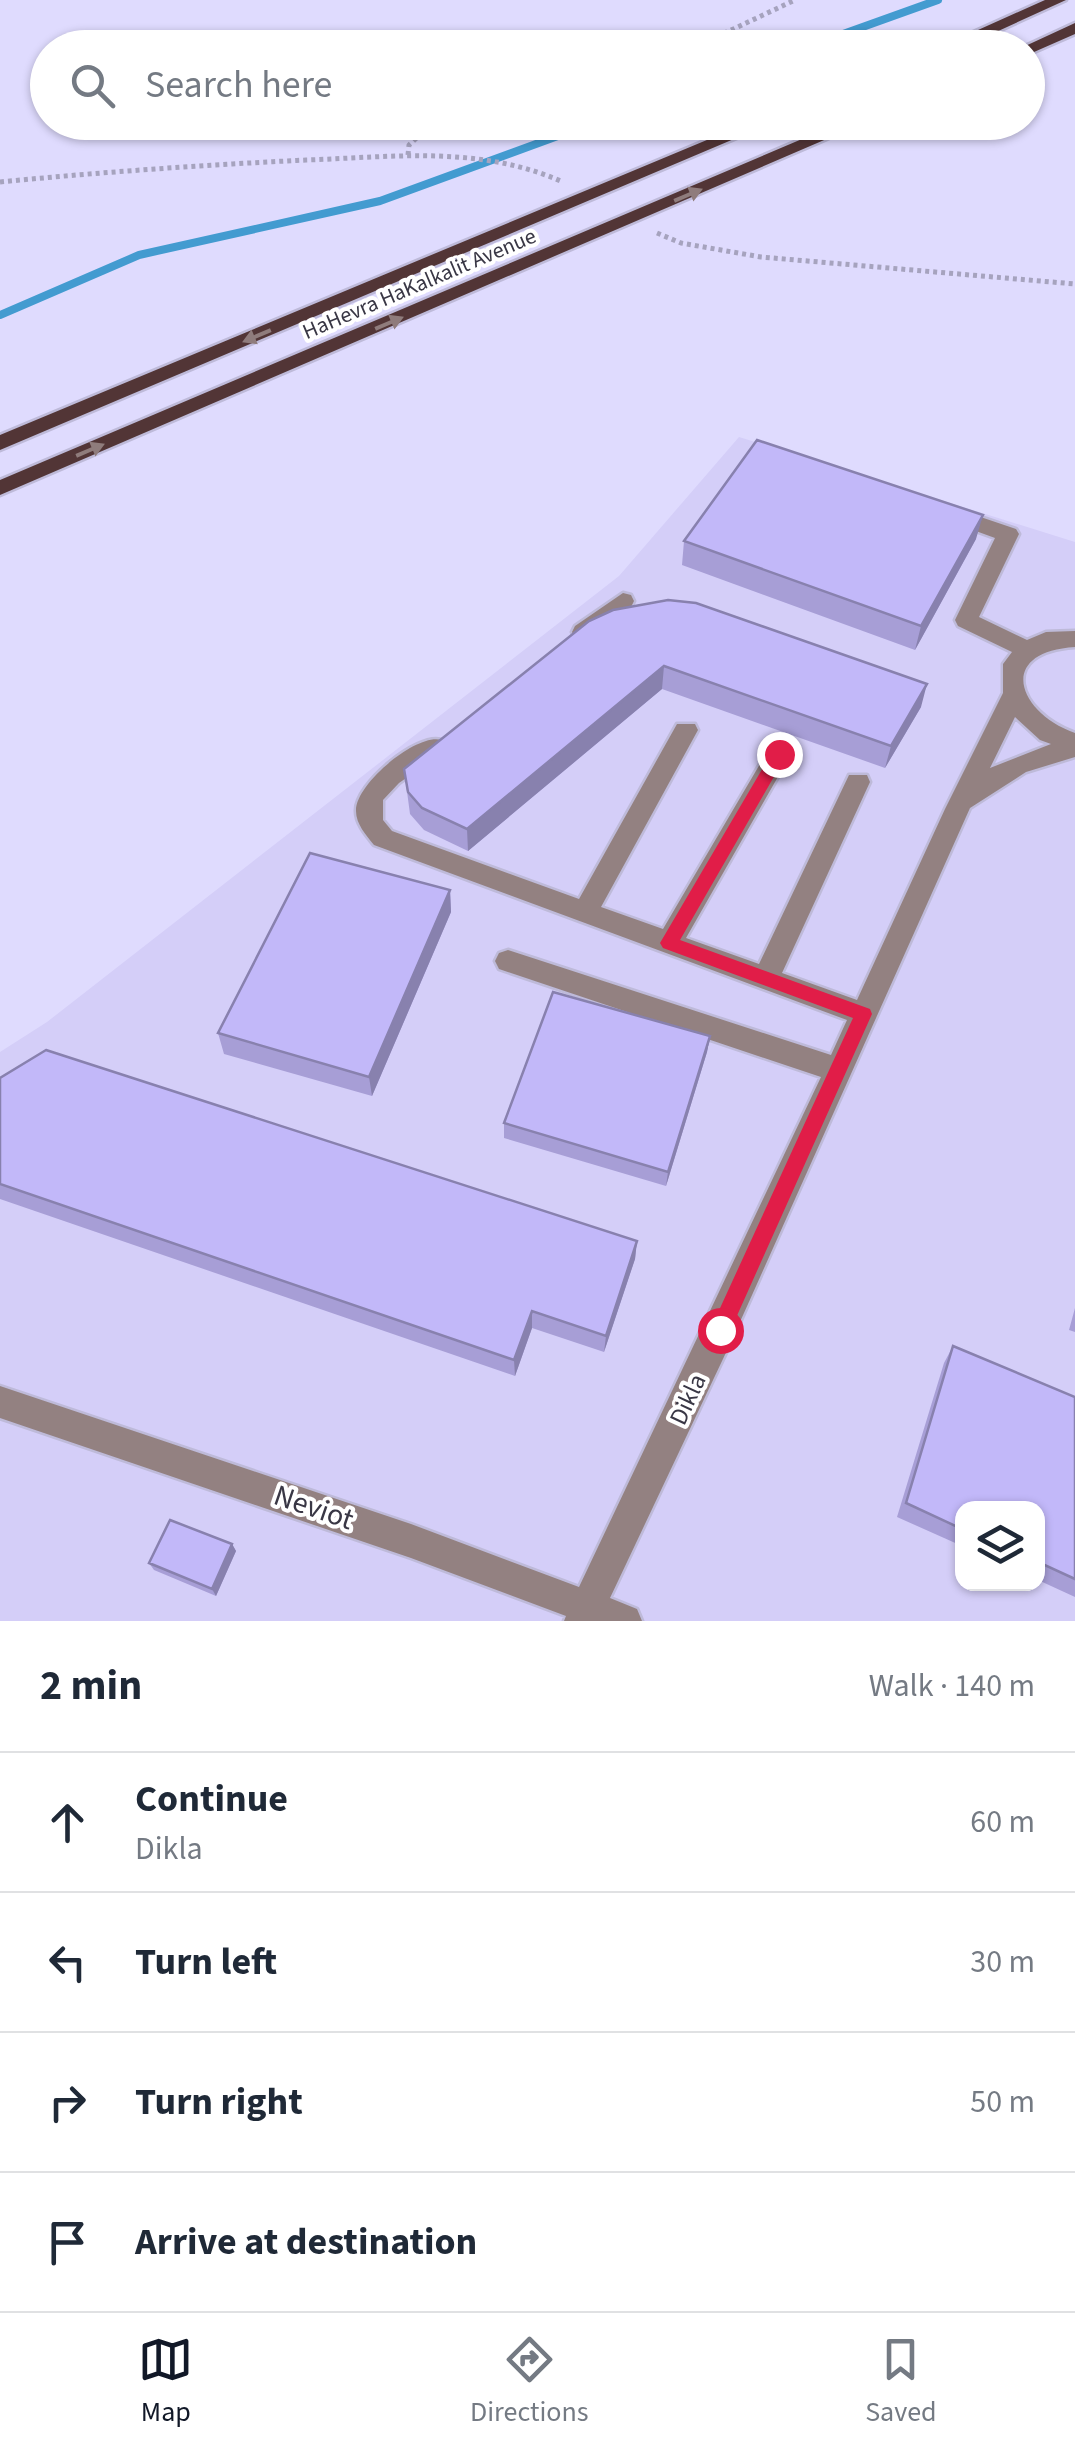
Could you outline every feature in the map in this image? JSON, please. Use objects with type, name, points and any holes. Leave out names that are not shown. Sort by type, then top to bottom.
[{"type":"main road","points":[[988,30],[1058,0]]},
{"type":"main road","points":[[1045,41],[1075,28]]},
{"type":"main road","name":"HaHevra HaKalkalit Avenue","points":[[0,443],[723,140]]},
{"type":"main road","name":"HaHevra HaKalkalit Avenue","points":[[0,488],[816,140]]},
{"type":"street","points":[[935,508],[1008,534],[966,620],[1027,650],[1044,642],[1075,638]]},
{"type":"street","points":[[560,650],[622,601]]},
{"type":"street","name":"Dikla","points":[[584,1614],[712,1348],[957,809],[1013,698],[1010,680],[1014,664],[1027,650]]},
{"type":"street","points":[[1013,698],[1024,715],[1042,730],[1075,745]]},
{"type":"street","points":[[585,912],[686,730]]},
{"type":"street","points":[[450,734],[371,794],[365,812],[382,838],[863,1014]]},
{"type":"street","name":"Dikla","points":[[957,809],[985,782],[1024,760],[1075,745]]},
{"type":"street","points":[[669,943],[779,754]]},
{"type":"street","points":[[766,978],[858,782]]},
{"type":"street","points":[[508,962],[838,1070]]},
{"type":"street","name":"Neviot","points":[[0,1402],[412,1541],[584,1614],[625,1621]]},
{"type":"path","points":[[731,30],[795,0]]},
{"type":"path","points":[[408,156],[416,140]]},
{"type":"path","points":[[0,182],[159,166],[408,156],[505,160],[539,169],[590,196]]},
{"type":"path","points":[[628,221],[681,243],[761,257],[1075,284]]},
{"type":"shaded area","points":[[739,437],[1075,542],[1075,1621],[0,1621],[0,1052],[47,1022],[619,576]]},
{"type":"building","points":[[757,440],[983,515],[921,626],[684,541]]},
{"type":"building","points":[[668,600],[696,603],[927,684],[891,746],[664,666],[467,829],[422,808],[408,792],[404,769],[589,621],[613,610]]},
{"type":"building","points":[[310,853],[450,890],[369,1077],[218,1033]]},
{"type":"building","points":[[553,992],[710,1036],[668,1172],[504,1123]]},
{"type":"building","points":[[46,1050],[637,1241],[606,1336],[532,1311],[514,1360],[0,1184],[0,1078]]},
{"type":"building","points":[[953,1346],[1075,1397],[1075,1579],[1045,1565],[1045,1501],[955,1501],[955,1526],[906,1503]]},
{"type":"building","points":[[170,1520],[232,1544],[212,1589],[149,1563]]},
{"type":"waterway","points":[[854,30],[938,0]]},
{"type":"waterway","points":[[0,315],[139,255],[380,201],[547,140]]},
{"type":"route","points":[[720,1330],[863,1014],[669,943],[779,754]]}]
